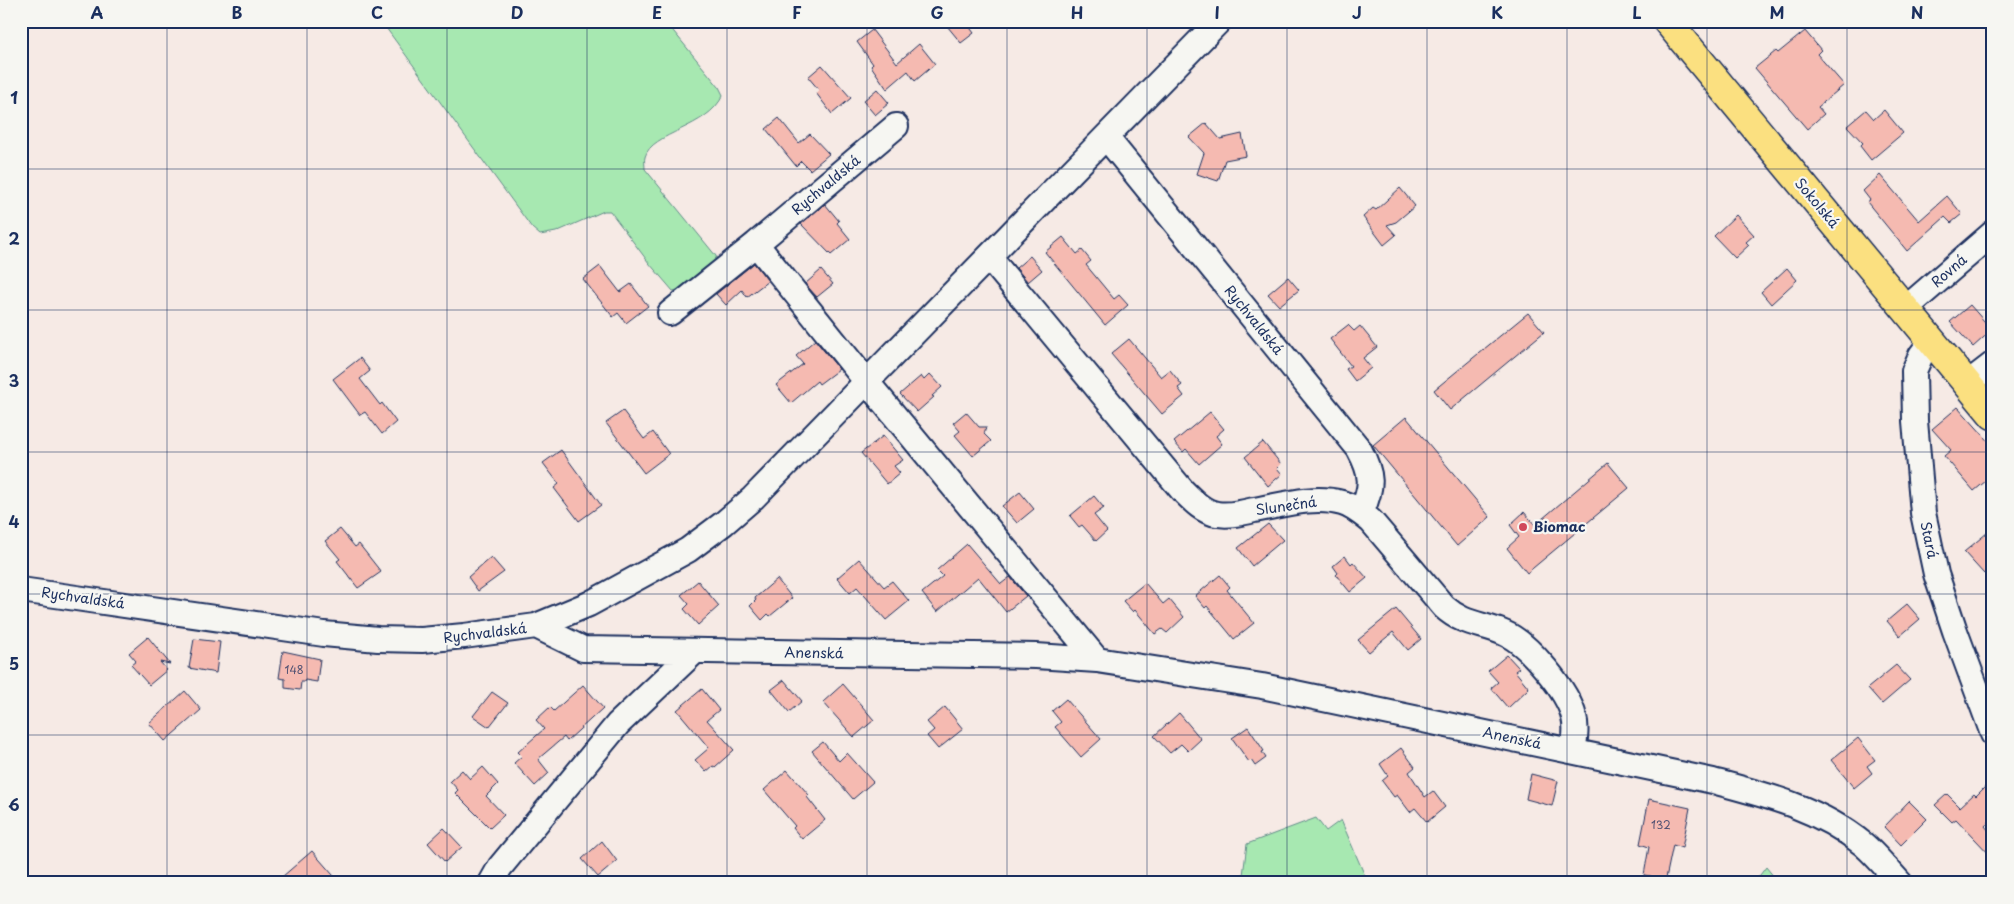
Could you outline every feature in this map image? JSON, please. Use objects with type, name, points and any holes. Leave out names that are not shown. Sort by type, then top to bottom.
[{"type":"main road","name":"Sokolská","points":[[1667,21],[1993,415]]},
{"type":"street","name":"Rychvaldská","points":[[21,590],[324,634],[378,639],[422,640],[536,626],[589,604],[688,550],[753,498],[1219,21]]},
{"type":"street","name":"Rychvaldská","points":[[670,313],[756,244],[896,126]]},
{"type":"street","name":"Rychvaldská","points":[[1106,137],[1359,449],[1368,466],[1371,482],[1361,513]]},
{"type":"street","name":"Rovná","points":[[1905,309],[1993,233]]},
{"type":"street","points":[[756,244],[866,382],[1097,660]]},
{"type":"street","name":"Slunečná","points":[[989,257],[1182,490],[1198,505],[1215,514],[1236,514],[1295,502],[1324,500],[1342,503],[1361,513],[1371,520],[1444,607],[1454,616],[1465,622],[1504,633],[1520,643],[1544,668],[1567,698],[1574,717],[1574,751]]},
{"type":"street","name":"Stará","points":[[1931,342],[1921,355],[1914,372],[1915,422],[1924,513],[1936,574],[1993,734]]},
{"type":"street","points":[[1967,384],[1993,364]]},
{"type":"street","name":"Anenská","points":[[536,626],[583,649],[1036,656],[1097,660],[1262,686],[1713,780],[1785,800],[1818,816],[1863,844],[1900,883]]},
{"type":"street","points":[[491,883],[500,867],[618,724],[694,652]]},
{"type":"green space","points":[[381,21],[665,21],[719,87],[723,95],[716,106],[705,116],[668,135],[649,149],[645,158],[645,169],[716,256],[717,263],[686,288],[673,291],[649,263],[610,211],[604,211],[556,232],[540,235],[532,228]]},
{"type":"green space","points":[[1316,818],[1326,831],[1341,820],[1368,883],[1242,883],[1247,844]]},
{"type":"green space","points":[[1766,867],[1779,883],[1754,883]]},
{"type":"building","points":[[943,21],[965,21],[974,33],[961,43]]},
{"type":"building","points":[[872,30],[897,63],[919,44],[935,64],[915,81],[908,71],[887,89],[871,66],[873,64],[857,42]]},
{"type":"building","points":[[1805,31],[1821,50],[1817,54],[1844,85],[1818,107],[1824,114],[1807,129],[1755,68],[1776,51],[1778,53]]},
{"type":"building","points":[[822,65],[851,98],[832,114],[816,93],[819,90],[808,77]]},
{"type":"building","points":[[877,89],[889,103],[875,115],[863,101]]},
{"type":"building","points":[[1866,110],[1874,119],[1884,110],[1903,133],[1871,160],[1860,146],[1863,143],[1847,126]]},
{"type":"building","points":[[779,118],[799,143],[810,134],[829,154],[810,170],[801,161],[796,166],[766,129]]},
{"type":"building","points":[[1206,123],[1220,139],[1242,134],[1246,156],[1225,160],[1218,181],[1197,174],[1204,153],[1189,137]]},
{"type":"building","points":[[1880,175],[1919,221],[1947,196],[1962,214],[1951,223],[1945,217],[1907,251],[1867,202],[1870,200],[1863,191]]},
{"type":"building","points":[[1400,188],[1415,206],[1396,222],[1387,225],[1396,235],[1384,245],[1363,217],[1373,208],[1376,210]]},
{"type":"building","points":[[825,204],[839,221],[837,223],[850,239],[831,255],[801,224]]},
{"type":"building","points":[[1736,215],[1754,235],[1746,242],[1749,245],[1735,258],[1714,236]]},
{"type":"building","points":[[1063,237],[1077,254],[1082,250],[1091,261],[1086,265],[1114,299],[1119,295],[1128,305],[1105,325],[1045,252]]},
{"type":"building","points":[[1030,256],[1042,270],[1028,282],[1016,268]]},
{"type":"building","points":[[754,263],[768,281],[747,297],[742,290],[726,305],[716,294]]},
{"type":"building","points":[[600,266],[620,292],[631,284],[648,306],[626,323],[618,313],[613,317],[583,279]]},
{"type":"building","points":[[1787,268],[1797,280],[1771,304],[1761,292]]},
{"type":"building","points":[[821,270],[833,284],[817,297],[805,284]]},
{"type":"building","points":[[1288,277],[1299,290],[1279,306],[1268,294]]},
{"type":"building","points":[[1970,305],[1992,330],[1973,347],[1950,322]]},
{"type":"building","points":[[1528,313],[1544,332],[1450,410],[1434,390]]},
{"type":"building","points":[[1348,325],[1354,331],[1360,326],[1377,347],[1363,358],[1371,368],[1355,381],[1346,369],[1351,366],[1330,339]]},
{"type":"building","points":[[1129,339],[1161,377],[1170,370],[1182,385],[1178,388],[1184,396],[1162,414],[1111,354]]},
{"type":"building","points":[[815,340],[839,369],[819,384],[817,381],[791,403],[776,385],[803,364],[796,356]]},
{"type":"building","points":[[360,358],[370,371],[360,379],[396,422],[382,434],[365,412],[360,415],[333,379]]},
{"type":"building","points":[[930,374],[942,387],[917,412],[900,394],[921,376],[924,380]]},
{"type":"building","points":[[1958,407],[1993,446],[1993,475],[1974,491],[1944,456],[1951,450],[1932,429]]},
{"type":"building","points":[[623,411],[644,439],[653,432],[669,454],[644,473],[606,423]]},
{"type":"building","points":[[966,412],[979,427],[986,427],[984,434],[991,441],[973,456],[955,435],[960,431],[953,423]]},
{"type":"building","points":[[1210,412],[1224,429],[1216,436],[1222,444],[1199,464],[1186,449],[1183,452],[1174,442]]},
{"type":"building","points":[[1406,417],[1490,517],[1457,546],[1373,445]]},
{"type":"building","points":[[883,436],[903,460],[894,466],[900,473],[887,484],[861,453]]},
{"type":"building","points":[[1263,442],[1281,464],[1277,468],[1282,474],[1268,486],[1245,457]]},
{"type":"building","points":[[561,450],[601,505],[579,521],[554,488],[559,484],[543,463]]},
{"type":"building","points":[[1608,463],[1629,488],[1527,573],[1507,548],[1519,537],[1510,525],[1524,512],[1535,525]]},
{"type":"building","points":[[1020,492],[1034,509],[1017,523],[1002,506]]},
{"type":"building","points":[[1094,496],[1104,508],[1094,515],[1107,531],[1096,541],[1082,525],[1079,527],[1070,516]]},
{"type":"building","points":[[1268,524],[1283,540],[1252,566],[1238,548]]},
{"type":"building","points":[[1993,528],[1993,567],[1984,574],[1964,552]]},
{"type":"building","points":[[340,529],[355,547],[359,544],[381,572],[358,588],[337,561],[340,559],[325,541]]},
{"type":"building","points":[[967,544],[1001,584],[1010,577],[1026,596],[1006,612],[978,577],[937,612],[922,593],[943,576],[937,570]]},
{"type":"building","points":[[1345,556],[1367,578],[1350,592],[1336,575],[1338,573],[1333,566]]},
{"type":"building","points":[[491,557],[504,572],[478,591],[468,577]]},
{"type":"building","points":[[859,559],[884,587],[892,581],[909,601],[886,620],[857,587],[850,593],[837,578]]},
{"type":"building","points":[[1220,575],[1230,587],[1227,590],[1254,623],[1234,639],[1207,606],[1205,608],[1195,596]]},
{"type":"building","points":[[777,579],[792,598],[770,616],[768,614],[762,620],[750,606],[756,600],[755,598]]},
{"type":"building","points":[[698,581],[719,606],[698,625],[684,609],[689,604],[681,595]]},
{"type":"building","points":[[1145,583],[1163,604],[1169,599],[1184,617],[1167,633],[1162,629],[1155,634],[1135,610],[1133,612],[1123,601]]},
{"type":"building","points":[[1907,604],[1920,619],[1900,636],[1887,621]]},
{"type":"building","points":[[1396,609],[1421,639],[1408,650],[1393,632],[1369,652],[1358,640]]},
{"type":"building","points":[[148,637],[170,664],[160,662],[167,670],[149,685],[131,665],[136,661],[129,653]]},
{"type":"building","points":[[194,639],[220,642],[216,673],[189,668]]},
{"type":"building","points":[[283,651],[320,659],[317,682],[305,680],[301,682],[300,690],[285,688],[285,679],[279,678]]},
{"type":"building","points":[[1507,655],[1519,668],[1515,671],[1529,688],[1508,708],[1491,688],[1498,682],[1488,671]]},
{"type":"building","points":[[1896,665],[1910,680],[1882,704],[1868,688]]},
{"type":"building","points":[[784,680],[802,701],[789,712],[771,690]]},
{"type":"building","points":[[843,684],[874,720],[854,737],[823,702]]},
{"type":"building","points":[[583,685],[603,708],[567,741],[564,737],[538,759],[549,773],[535,786],[514,763],[522,756],[518,752],[544,729],[536,720],[550,707],[554,711]]},
{"type":"building","points":[[702,689],[719,710],[707,720],[734,750],[715,767],[713,766],[706,772],[695,760],[709,748],[677,710]]},
{"type":"building","points":[[185,691],[201,710],[165,741],[149,723]]},
{"type":"building","points":[[492,692],[508,703],[489,727],[473,716]]},
{"type":"building","points":[[1066,699],[1101,739],[1081,757],[1055,727],[1061,722],[1052,711]]},
{"type":"building","points":[[945,707],[963,729],[938,749],[927,736],[934,730],[927,722]]},
{"type":"building","points":[[1179,713],[1201,739],[1188,751],[1181,744],[1170,753],[1154,736]]},
{"type":"building","points":[[1248,727],[1264,751],[1262,752],[1266,758],[1255,766],[1251,760],[1249,762],[1232,738]]},
{"type":"building","points":[[1858,738],[1875,760],[1867,766],[1872,773],[1854,788],[1831,760]]},
{"type":"building","points":[[823,742],[839,761],[847,753],[873,782],[853,799],[812,751]]},
{"type":"building","points":[[1401,748],[1415,767],[1409,772],[1425,797],[1433,791],[1445,807],[1427,822],[1415,808],[1410,812],[1397,795],[1394,797],[1382,781],[1388,776],[1380,764]]},
{"type":"building","points":[[483,767],[498,784],[486,796],[504,815],[490,828],[455,793],[458,790],[450,781],[462,770],[470,779]]},
{"type":"building","points":[[787,770],[809,795],[807,797],[825,820],[802,839],[793,828],[795,826],[764,790]]},
{"type":"building","points":[[1531,774],[1558,781],[1552,806],[1526,799]]},
{"type":"building","points":[[1985,787],[1993,795],[1993,818],[1985,826],[1993,836],[1993,858],[1956,819],[1952,822],[1935,805],[1947,794],[1960,807]]},
{"type":"building","points":[[1649,799],[1690,808],[1682,848],[1673,845],[1665,883],[1649,883],[1651,876],[1644,875],[1649,847],[1640,844]]},
{"type":"building","points":[[1909,801],[1927,819],[1901,845],[1884,827]]},
{"type":"building","points":[[444,828],[462,847],[445,862],[428,843]]},
{"type":"building","points":[[602,841],[617,861],[598,877],[582,859]]},
{"type":"building","points":[[312,851],[340,883],[275,883]]},
{"type":"place","name":"Biomac","points":[[1523,527]]}]
